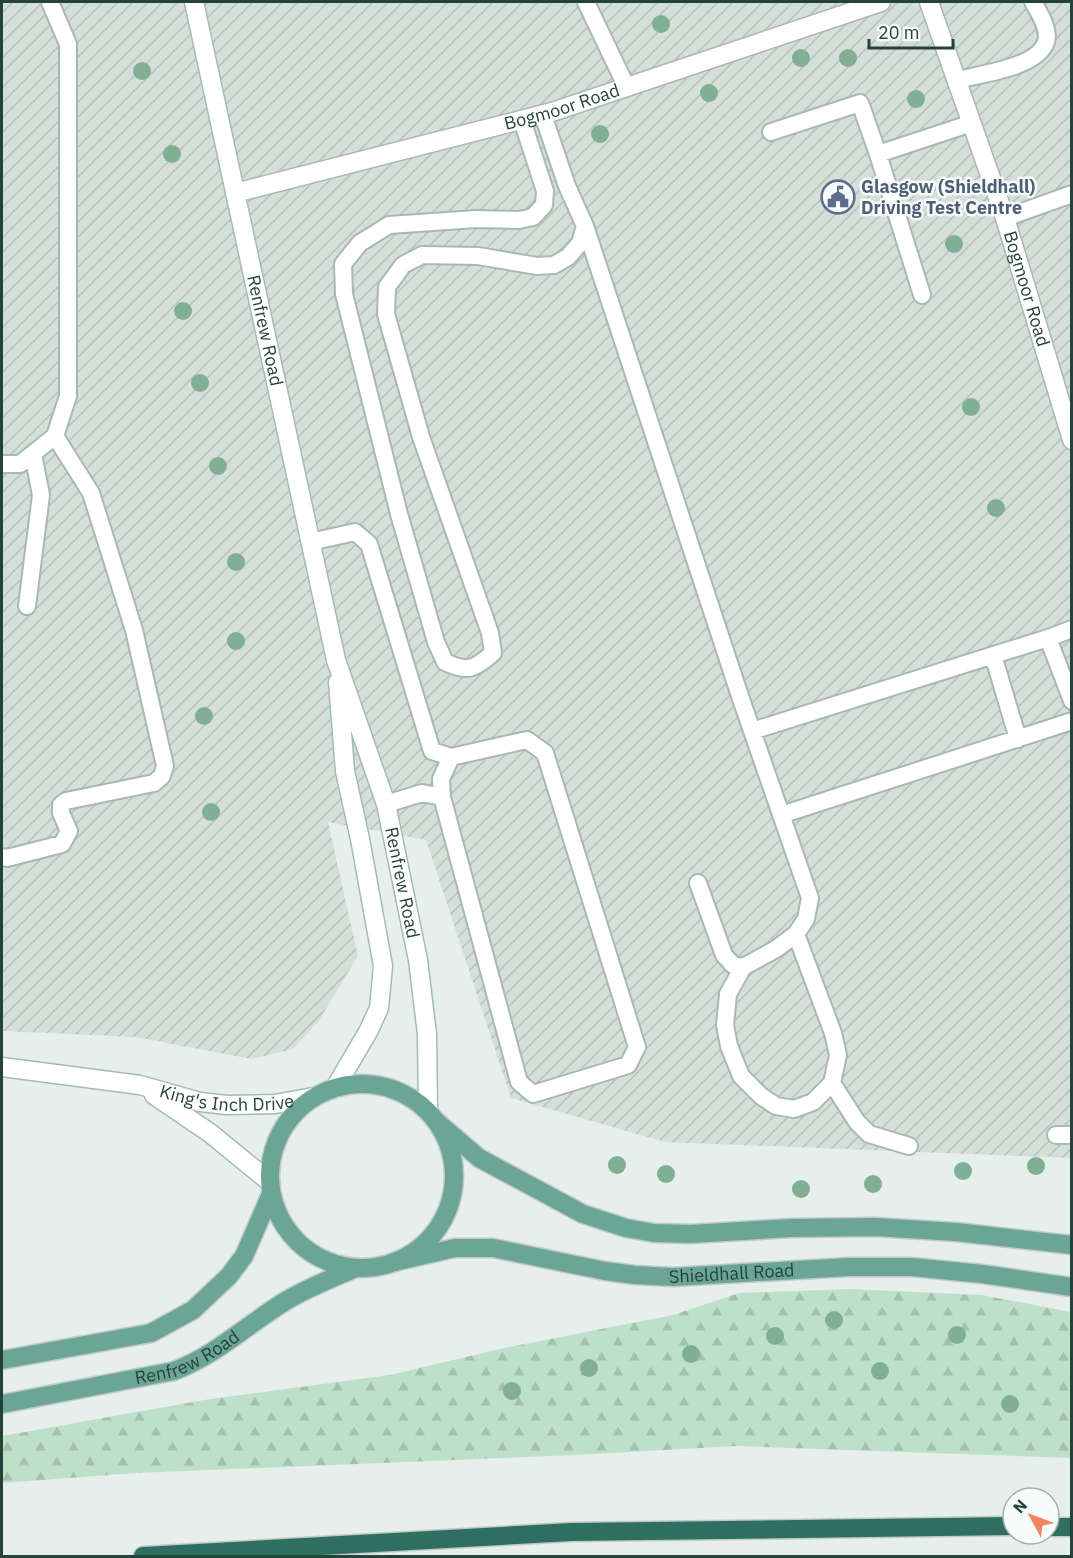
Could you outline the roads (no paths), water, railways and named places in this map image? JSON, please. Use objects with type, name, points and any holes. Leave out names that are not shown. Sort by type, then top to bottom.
[{"type":"highway","points":[[143,1557],[572,1532],[1001,1526]]},
{"type":"main road","points":[[433,1117],[445,1136],[453,1165],[453,1186],[448,1210],[423,1245],[394,1262],[375,1267],[356,1268],[332,1263],[309,1252],[296,1241],[280,1219],[270,1188],[270,1167],[275,1145],[287,1121],[313,1097],[355,1083],[376,1084],[396,1090],[416,1101],[478,1158],[583,1214],[626,1228],[654,1233],[692,1234],[791,1228],[875,1227],[956,1232],[1071,1245]]},
{"type":"main road","name":"Renfrew Road","points":[[2,1360],[151,1333],[193,1310],[229,1276],[244,1256],[270,1188]]},
{"type":"main road","name":"Shieldhall Road","points":[[394,1262],[439,1250],[474,1247],[493,1248],[604,1271],[635,1275],[673,1277],[849,1267],[912,1268],[982,1274],[1071,1287]]},
{"type":"main road","name":"Renfrew Road","points":[[2,1404],[174,1371],[213,1353],[287,1300],[356,1268]]},
{"type":"street","name":"Renfrew Road","points":[[194,2],[336,660],[386,804],[418,960],[428,1034],[433,1117]]},
{"type":"street","name":"Bogmoor Road","points":[[235,193],[543,115],[881,2]]},
{"type":"street","name":"Bogmoor Road","points":[[929,2],[1005,218],[1071,441]]},
{"type":"street","name":"Renfrew Road","points":[[335,1088],[369,1030],[379,1008],[383,966],[345,771],[336,660]]},
{"type":"street","name":"King's Inch Drive","points":[[2,1067],[140,1085],[200,1102],[227,1105],[275,1104],[313,1097]]},
{"type":"street","name":"King's Inch Drive","points":[[140,1085],[210,1133],[270,1188]]},
{"type":"lane","points":[[2,464],[21,464],[55,436],[68,396],[66,272],[68,44],[50,2]]},
{"type":"lane","points":[[586,2],[626,86]]},
{"type":"lane","points":[[957,80],[1011,67],[1035,57],[1046,41],[1044,24],[1033,2]]},
{"type":"lane","points":[[771,132],[860,103],[922,295]]},
{"type":"lane","points":[[543,115],[567,186],[585,226],[752,731],[810,898],[806,919],[796,934],[776,949],[743,967],[728,994],[725,1025],[729,1046],[741,1076],[761,1096],[776,1106],[794,1109],[813,1102],[832,1083],[838,1055],[833,1033],[796,934]]},
{"type":"lane","points":[[522,120],[545,190],[544,205],[533,216],[519,220],[476,219],[390,225],[360,243],[343,264],[345,294],[399,514],[432,631],[445,662],[460,669],[476,667],[492,653],[490,633],[418,425],[386,314],[387,287],[403,265],[422,255],[478,256],[537,266],[554,265],[568,257],[580,243],[585,226]]},
{"type":"lane","points":[[878,154],[972,123]]},
{"type":"lane","points":[[1005,218],[1071,194]]},
{"type":"lane","points":[[2,857],[7,858],[62,844],[69,831],[61,813],[61,806],[66,801],[154,783],[162,776],[165,766],[134,630],[91,493],[55,436]]},
{"type":"lane","points":[[27,606],[41,495],[33,454]]},
{"type":"lane","points":[[310,542],[355,532],[369,544],[432,751],[451,757],[527,741],[545,753],[637,1047],[628,1065],[533,1094],[519,1082],[442,797],[441,779],[451,757]]},
{"type":"lane","points":[[752,731],[1071,629]]},
{"type":"lane","points":[[1047,638],[1071,701]]},
{"type":"lane","points":[[993,655],[1018,739]]},
{"type":"lane","points":[[781,815],[1071,721]]},
{"type":"lane","points":[[386,804],[422,793],[442,797]]},
{"type":"lane","points":[[698,883],[724,955],[733,964],[743,967]]},
{"type":"lane","points":[[832,1083],[857,1122],[869,1134],[909,1146]]},
{"type":"place","name":"Glasgow (Shieldhall) Driving Test Centre","points":[[838,197]]}]
